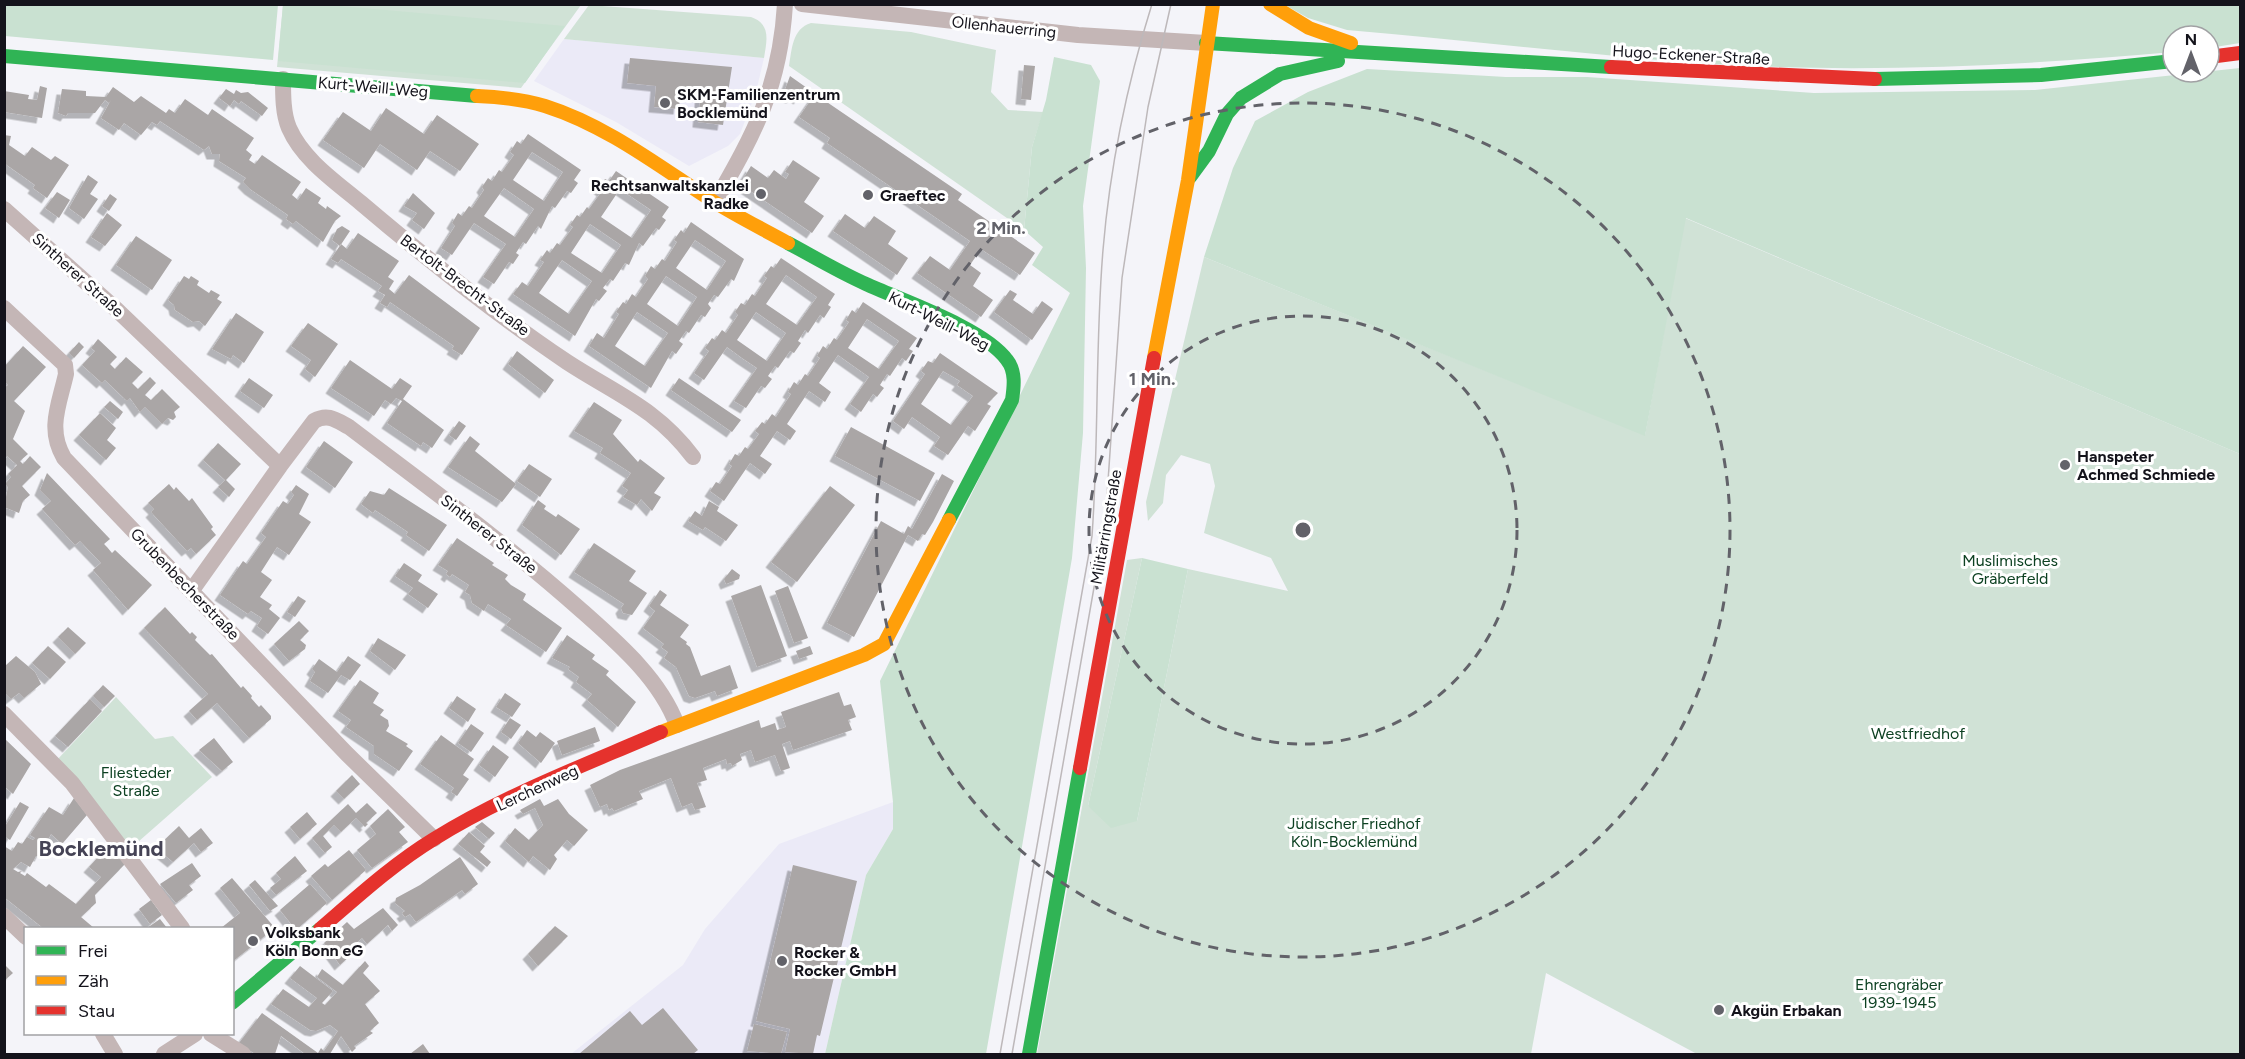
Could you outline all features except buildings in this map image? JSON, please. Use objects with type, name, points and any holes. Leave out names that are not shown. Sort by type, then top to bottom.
[{"type":"main road","name":"Militärringstraße","points":[[1029,1054],[1112,586],[1188,180],[1213,4]]},
{"type":"main road","points":[[1270,4],[1292,21],[1332,39],[1390,53]]},
{"type":"main road","name":"Hugo-Eckener-Straße","points":[[1206,43],[1722,74],[1882,79],[2041,75],[2161,62]]},
{"type":"main road","points":[[1188,180],[1209,150],[1230,109],[1252,88],[1272,77],[1304,66],[1390,53]]},
{"type":"main road","points":[[2221,56],[2241,53]]},
{"type":"main road","name":"Kurt-Weill-Weg","points":[[4,56],[518,99],[542,104],[589,121],[624,141],[715,202],[862,282],[958,327],[1004,355],[1012,367],[1015,384],[1012,400],[884,644]]},
{"type":"main road","name":"Lerchenweg","points":[[234,1000],[386,873],[434,839],[513,797],[677,725],[864,655],[884,644]]},
{"type":"street","points":[[715,202],[755,132],[769,98],[780,52],[784,4]]},
{"type":"street","name":"Ollenhauerring","points":[[802,4],[1078,35],[1206,43]]},
{"type":"street","name":"Bertolt-Brecht-Straße","points":[[283,79],[288,128],[303,151],[331,177],[418,252],[491,307],[567,362],[646,409],[676,435],[693,457]]},
{"type":"street","name":"Sintherer Straße","points":[[4,209],[117,310],[280,466]]},
{"type":"street","name":"Grubenbecherstraße","points":[[4,308],[65,365],[66,374],[54,429],[55,443],[64,458],[355,762],[434,839]]},
{"type":"street","name":"Sintherer Straße","points":[[192,591],[314,420],[330,417],[349,427],[527,561],[613,639],[664,697],[677,725]]},
{"type":"street","points":[[4,714],[72,783],[181,927]]},
{"type":"street","points":[[4,916],[24,935]]},
{"type":"street","points":[[104,1035],[115,1054]]},
{"type":"street","points":[[164,1054],[193,1035]]},
{"type":"street","points":[[213,1035],[243,1054]]},
{"type":"shaded area","name":"SKM-Familienzentrum Bocklemünd","points":[[564,39],[764,58],[756,92],[740,134],[728,146],[689,166],[616,122],[534,81]]},
{"type":"shaded area","points":[[893,802],[893,829],[866,875],[825,1054],[571,1054],[683,965],[705,929],[779,844]]},
{"type":"green space","points":[[2240,4],[2240,43],[2221,46],[2221,24],[2161,24],[2161,53],[1936,67],[1757,66],[1698,63],[1347,30],[1308,18],[1285,5]]},
{"type":"green space","points":[[4,5],[278,5],[273,60],[5,36]]},
{"type":"green space","points":[[283,5],[581,5],[521,88],[277,67]]},
{"type":"green space","points":[[283,5],[329,5],[565,26],[525,83],[278,61]]},
{"type":"green space","points":[[589,5],[751,17],[765,28],[764,58],[564,39]]},
{"type":"green space","points":[[811,23],[911,32],[996,50],[991,92],[1008,110],[1043,112],[1032,147],[1024,230],[789,66],[796,35]]},
{"type":"green space","points":[[1054,57],[1091,65],[1100,81],[1083,206],[1086,268],[1083,433],[1072,558],[986,1054],[825,1054],[866,875],[893,829],[893,802],[880,681],[1070,293],[1032,265],[1043,247],[1024,230],[1032,147],[1046,100]]},
{"type":"green space","points":[[2240,68],[2240,454],[1686,218],[1645,436],[1204,257],[1233,168],[1255,121],[1308,92],[1367,69],[1506,77],[1587,77],[1814,93],[2035,90],[2161,76],[2161,84],[2221,84],[2221,70]]},
{"type":"green space","points":[[1685,218],[2240,454],[2240,1054],[1697,1054],[1546,973],[1531,1054],[1037,1054],[1127,560],[1142,558],[1088,806],[1137,821],[1188,569],[1288,591],[1271,558],[1204,533],[1215,486],[1210,464],[1181,455],[1166,475],[1163,503],[1148,521],[1146,502],[1204,257],[1645,435]]},
{"type":"green space","points":[[1142,558],[1188,569],[1137,821],[1111,828],[1088,806]]},
{"type":"green space","name":"Fliesteder Straße","points":[[116,697],[155,739],[173,736],[212,777],[130,849],[57,760]]},
{"type":"tram line","points":[[1000,1054],[1092,536],[1099,321],[1106,219],[1121,125],[1152,4]]},
{"type":"tram line","points":[[1012,1054],[1105,525],[1122,278],[1148,107],[1171,4]]},
{"type":"traffic: fast","points":[[1206,43],[1611,67]]},
{"type":"traffic: fast","points":[[4,56],[477,96]]},
{"type":"traffic: fast","points":[[1190,177],[1209,151],[1227,114],[1241,98],[1280,74],[1338,61]]},
{"type":"traffic: fast","points":[[1875,79],[2041,75],[2161,62]]},
{"type":"traffic: fast","points":[[788,243],[856,279],[962,326],[996,348],[1010,364],[1014,379],[1012,400],[949,520]]},
{"type":"traffic: fast","points":[[1029,1054],[1080,768]]},
{"type":"traffic: fast","points":[[234,1001],[320,929]]},
{"type":"traffic: slow","points":[[1154,358],[1188,180],[1213,4]]},
{"type":"traffic: slow","points":[[1270,4],[1309,28],[1351,43]]},
{"type":"traffic: slow","points":[[477,96],[511,99],[545,106],[567,114],[630,146],[718,204],[788,243]]},
{"type":"traffic: slow","points":[[661,732],[864,655],[884,644],[949,520]]},
{"type":"traffic: jam","points":[[2221,55],[2240,53]]},
{"type":"traffic: jam","points":[[1611,67],[1875,79]]},
{"type":"traffic: jam","points":[[1080,768],[1154,358]]},
{"type":"traffic: jam","points":[[320,929],[404,859],[461,823],[546,781],[661,732]]},
{"type":"place","name":"SKM-Familienzentrum Bocklemünd","points":[[665,103]]},
{"type":"place","name":"Rechtsanwaltskanzlei Radke","points":[[761,194]]},
{"type":"place","name":"Graeftec","points":[[868,195]]},
{"type":"place","name":"Hanspeter Achmed Schmiede","points":[[2065,465]]},
{"type":"place","name":"Volksbank Köln Bonn eG","points":[[253,941]]},
{"type":"place","name":"Rocker & Rocker GmbH","points":[[782,961]]},
{"type":"place","name":"Akgün Erbakan","points":[[1719,1010]]},
{"type":"district","name":"Bocklemünd","points":[[101,848]]},
{"type":"park label","name":"Muslimisches Gräberfeld","points":[[2010,569]]},
{"type":"park label","name":"Westfriedhof","points":[[1918,733]]},
{"type":"park label","name":"Jüdischer Friedhof Köln-Bocklemünd","points":[[1354,832]]},
{"type":"park label","name":"Ehrengräber 1939-1945","points":[[1899,993]]}]
